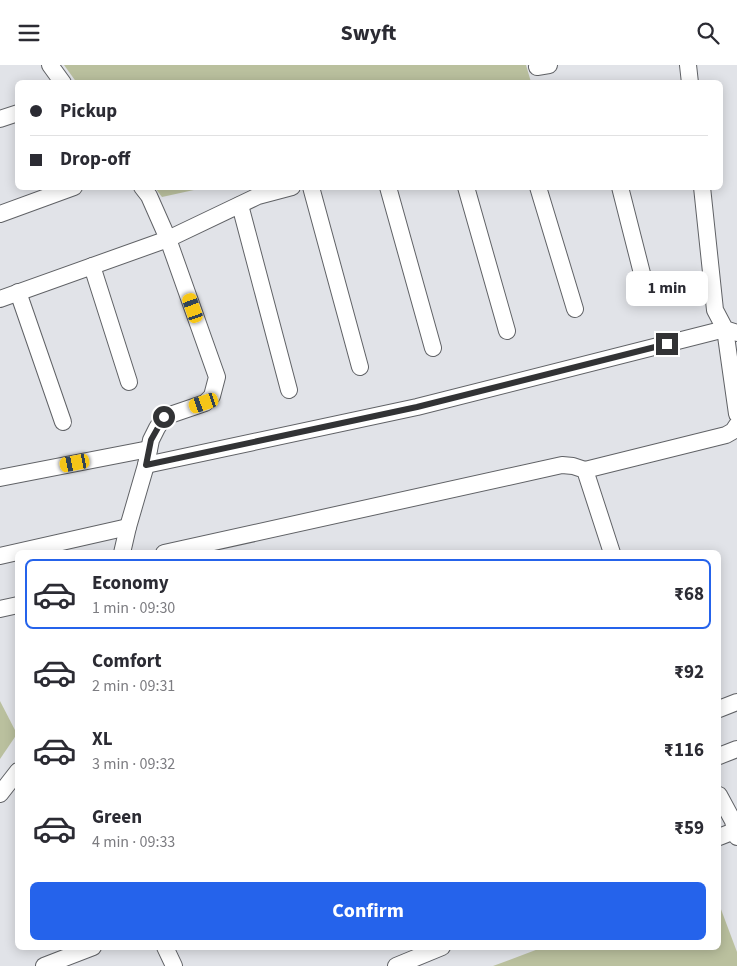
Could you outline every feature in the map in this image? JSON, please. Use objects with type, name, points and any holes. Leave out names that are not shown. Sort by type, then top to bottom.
[{"type":"street","points":[[50,65],[61,80]]},
{"type":"street","points":[[688,65],[690,80]]},
{"type":"street","points":[[0,119],[15,114]]},
{"type":"street","points":[[0,214],[66,190]]},
{"type":"street","points":[[123,550],[151,440],[164,417],[204,403],[212,397],[217,377],[168,239],[144,190]]},
{"type":"street","points":[[0,299],[168,239],[258,196],[281,190]]},
{"type":"street","points":[[313,190],[360,367]]},
{"type":"street","points":[[389,190],[433,347]]},
{"type":"street","points":[[467,190],[507,331]]},
{"type":"street","points":[[539,190],[575,309]]},
{"type":"street","points":[[621,190],[648,297]]},
{"type":"street","points":[[702,190],[715,310],[731,331],[737,414]]},
{"type":"street","points":[[240,205],[289,390]]},
{"type":"street","points":[[92,266],[129,382]]},
{"type":"street","points":[[18,292],[63,422]]},
{"type":"street","points":[[146,465],[417,407],[731,331]]},
{"type":"street","points":[[178,550],[562,465],[585,470],[726,435],[733,431],[737,425]]},
{"type":"street","points":[[0,478],[149,449]]},
{"type":"street","points":[[585,470],[611,550]]},
{"type":"street","points":[[26,550],[128,527]]},
{"type":"street","points":[[0,556],[15,553]]},
{"type":"street","points":[[0,609],[15,606]]},
{"type":"street","points":[[721,708],[737,702]]},
{"type":"street","points":[[721,755],[737,749]]},
{"type":"street","points":[[0,795],[15,775]]},
{"type":"street","points":[[721,799],[733,821],[736,833],[721,837]]},
{"type":"street","points":[[44,966],[85,950]]},
{"type":"street","points":[[166,950],[174,966]]},
{"type":"street","points":[[396,966],[435,950]]},
{"type":"green space","points":[[64,65],[526,65],[530,80],[75,80]]},
{"type":"green space","points":[[157,190],[194,190],[162,197]]},
{"type":"green space","points":[[0,701],[15,730],[15,737],[0,759]]},
{"type":"green space","points":[[721,909],[737,952],[737,966],[493,966],[536,950],[721,950]]},
{"type":"route","points":[[164,417],[151,440],[146,465],[417,407],[667,344]]}]
